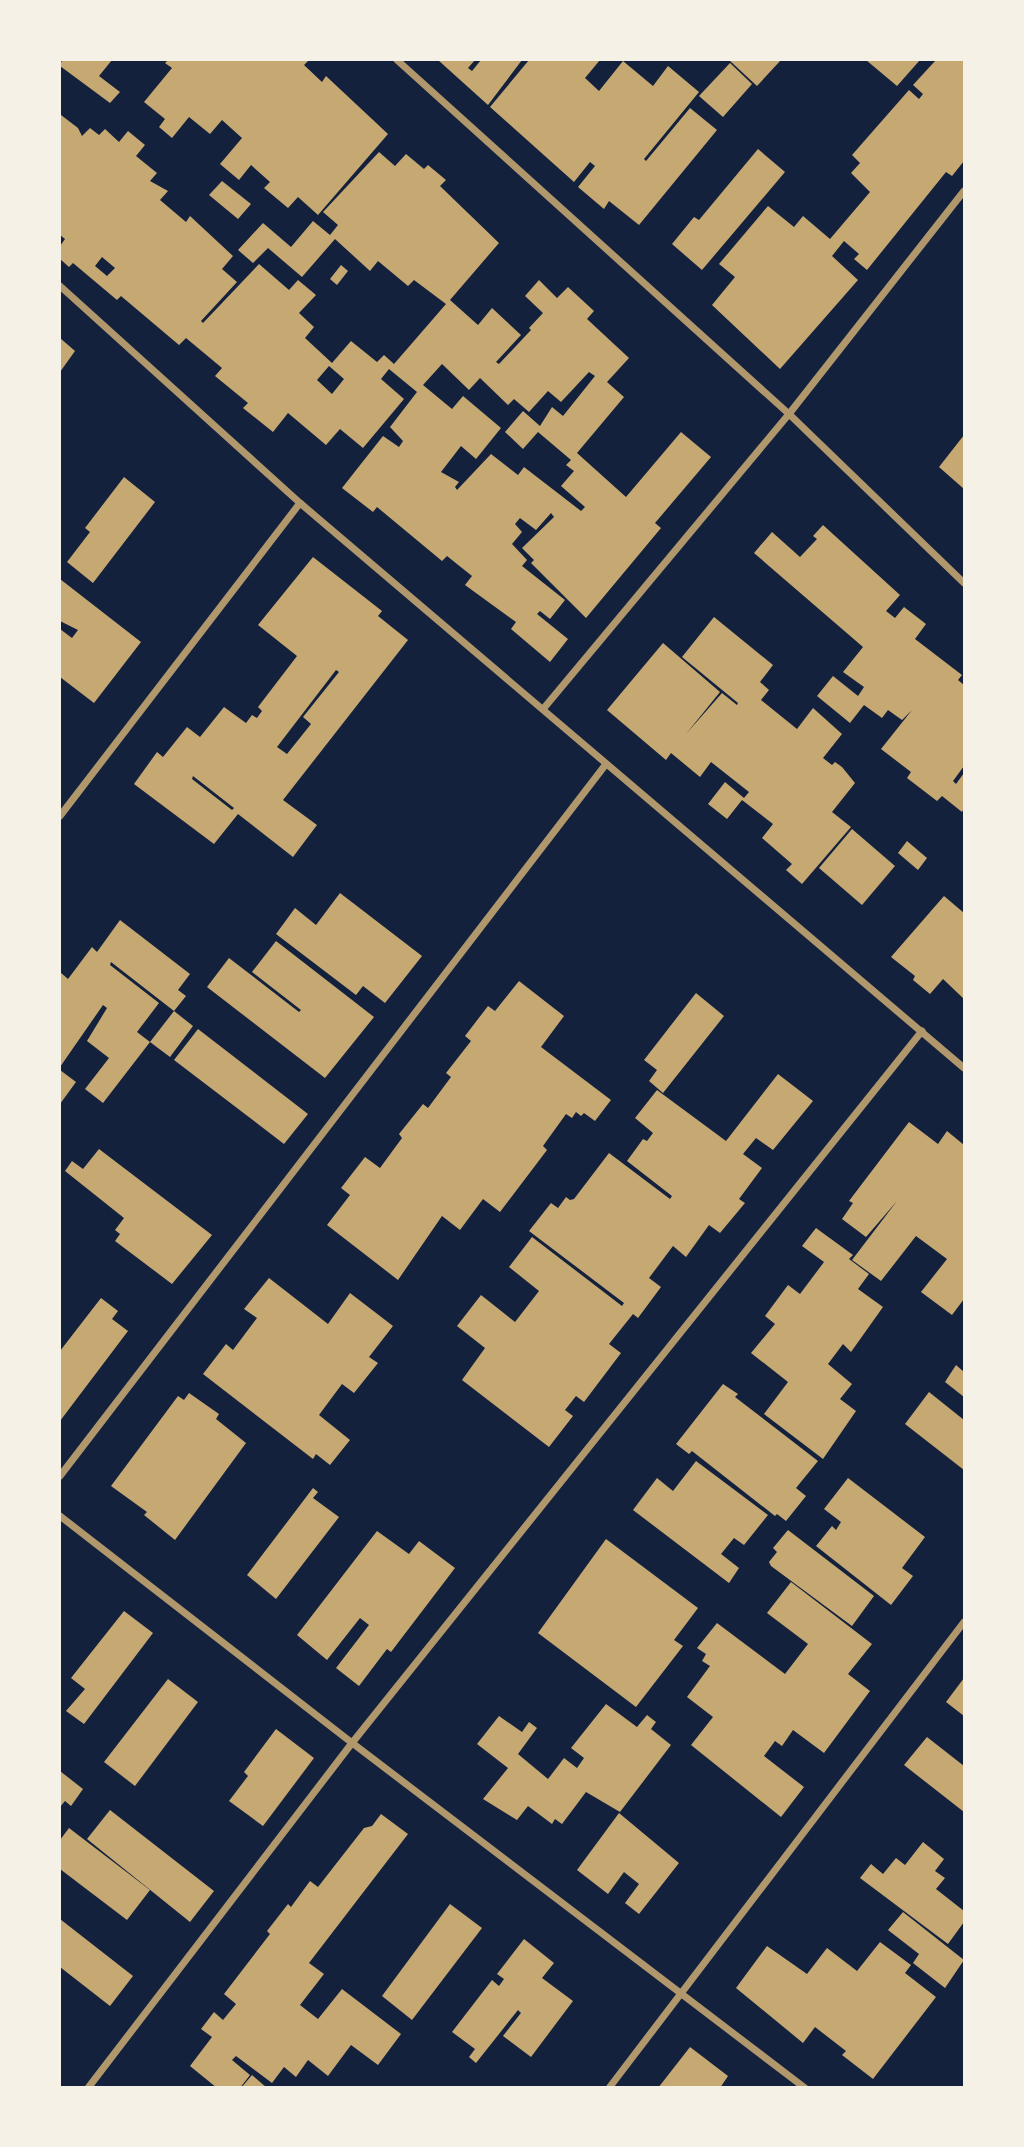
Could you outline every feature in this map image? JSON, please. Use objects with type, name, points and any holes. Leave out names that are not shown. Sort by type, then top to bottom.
[{"type":"street","points":[[397,60],[789,414],[964,583]]},
{"type":"street","points":[[544,708],[789,414],[964,191]]},
{"type":"street","points":[[60,286],[300,503],[964,1068]]},
{"type":"street","points":[[60,816],[300,503]]},
{"type":"street","points":[[60,1476],[606,764]]},
{"type":"street","points":[[88,2088],[352,1743],[922,1031]]},
{"type":"street","points":[[60,1516],[352,1743],[805,2088]]},
{"type":"street","points":[[609,2088],[964,1622]]},
{"type":"building","points":[[62,60],[112,60],[99,76],[120,92],[110,103],[60,66]]},
{"type":"building","points":[[168,60],[309,60],[304,65],[322,82],[326,76],[388,134],[318,215],[298,197],[288,208],[264,188],[270,182],[251,165],[239,180],[220,164],[242,138],[222,120],[210,134],[189,117],[172,138],[159,127],[165,119],[144,102],[172,68],[165,63]]},
{"type":"building","points":[[438,60],[475,60],[468,68],[472,71],[481,60],[522,60],[488,105]]},
{"type":"building","points":[[529,60],[600,60],[585,78],[599,91],[623,61],[653,86],[668,66],[699,92],[644,159],[646,161],[690,108],[717,130],[639,225],[609,201],[604,209],[578,187],[595,166],[590,162],[574,182],[490,107]]},
{"type":"building","points":[[729,60],[781,60],[757,86]]},
{"type":"building","points":[[866,60],[920,60],[897,86]]},
{"type":"building","points":[[936,60],[964,60],[964,161],[952,176],[946,172],[867,270],[854,259],[859,254],[844,241],[832,256],[858,280],[780,369],[712,305],[735,277],[719,264],[768,206],[794,227],[803,216],[830,239],[870,192],[851,173],[860,163],[852,155],[909,90],[919,99],[923,94],[913,85]]},
{"type":"building","points":[[730,63],[752,84],[723,117],[699,96]]},
{"type":"building","points":[[61,115],[78,128],[82,136],[90,128],[99,135],[105,129],[119,142],[128,131],[145,145],[136,156],[157,173],[150,181],[168,191],[160,200],[186,222],[190,216],[233,256],[222,269],[237,282],[201,321],[203,323],[259,264],[289,290],[298,280],[316,295],[299,313],[314,327],[305,338],[332,363],[351,341],[377,362],[384,355],[394,364],[446,304],[414,280],[408,286],[378,261],[370,271],[335,239],[302,277],[268,248],[253,263],[238,250],[263,223],[291,247],[313,221],[330,235],[338,225],[323,212],[379,152],[395,166],[406,154],[424,169],[428,165],[446,180],[440,186],[499,243],[450,300],[478,325],[492,308],[521,335],[496,362],[499,364],[543,313],[525,296],[539,280],[557,298],[568,287],[594,311],[587,319],[629,358],[607,382],[624,397],[577,453],[626,497],[681,432],[711,457],[655,523],[661,528],[586,618],[531,563],[534,560],[522,548],[554,517],[551,513],[536,530],[520,518],[515,524],[522,532],[512,544],[527,560],[522,566],[565,600],[550,619],[540,611],[537,614],[568,639],[550,662],[511,629],[516,622],[465,585],[472,576],[447,556],[442,561],[377,507],[373,512],[342,488],[383,436],[399,447],[403,441],[390,427],[417,392],[389,369],[381,379],[404,399],[363,448],[340,429],[326,445],[288,413],[273,432],[243,408],[248,403],[215,376],[222,368],[186,338],[179,345],[121,296],[117,300],[73,263],[69,267],[60,259],[60,246],[65,239],[60,235]],"holes":[[[102,257],[115,268],[107,276],[95,266]],[[442,364],[469,390],[480,378],[508,405],[514,399],[529,412],[548,391],[561,402],[589,372],[595,376],[563,416],[552,407],[540,426],[523,411],[505,432],[523,449],[538,432],[571,460],[566,465],[574,471],[561,486],[585,507],[581,511],[524,467],[518,475],[491,454],[457,490],[455,487],[459,482],[441,472],[461,446],[476,459],[501,428],[463,396],[452,409],[423,385]],[[329,366],[344,379],[332,394],[317,380]]]},
{"type":"building","points":[[758,149],[785,172],[702,270],[672,244],[694,217],[699,220]]},
{"type":"building","points":[[222,181],[251,204],[238,219],[209,195]]},
{"type":"building","points":[[341,265],[348,271],[337,285],[330,279]]},
{"type":"building","points":[[60,338],[75,351],[60,372]]},
{"type":"building","points":[[964,435],[964,489],[939,467]]},
{"type":"building","points":[[124,477],[155,502],[93,583],[67,562],[90,532],[85,528]]},
{"type":"building","points":[[823,525],[900,595],[886,611],[895,618],[904,607],[926,624],[915,639],[962,675],[958,680],[964,685],[964,766],[953,781],[956,784],[964,773],[962,812],[942,796],[937,801],[907,778],[911,772],[881,749],[912,710],[902,720],[888,710],[882,718],[864,705],[850,723],[817,696],[833,676],[858,696],[864,687],[843,672],[863,647],[754,553],[772,532],[800,557],[817,539],[813,536]]},
{"type":"building","points":[[313,557],[382,611],[378,616],[408,640],[283,800],[317,825],[293,857],[238,814],[214,844],[134,784],[157,752],[163,757],[187,727],[200,737],[224,707],[246,723],[252,715],[257,718],[262,711],[258,707],[297,656],[258,625]],"holes":[[[336,670],[339,672],[303,717],[311,724],[287,754],[277,747]],[[193,776],[234,808],[232,810],[192,779]]]},
{"type":"building","points":[[60,579],[141,642],[94,703],[60,677],[60,629],[72,638],[78,630],[60,621]]},
{"type":"building","points":[[714,617],[773,665],[760,682],[769,690],[761,700],[797,729],[813,708],[842,734],[823,758],[832,765],[835,762],[842,767],[855,783],[832,812],[851,827],[802,884],[786,870],[792,864],[762,838],[773,824],[742,800],[727,819],[708,804],[725,782],[744,798],[749,792],[711,762],[700,777],[671,753],[666,760],[607,710],[663,643],[720,692],[686,734],[722,693],[737,705],[738,703],[682,657]]},
{"type":"building","points":[[852,829],[895,866],[862,905],[819,868]]},
{"type":"building","points":[[907,841],[927,858],[918,870],[898,853]]},
{"type":"building","points":[[340,893],[422,956],[385,1003],[363,986],[356,995],[276,934],[295,908],[316,925]]},
{"type":"building","points":[[944,896],[964,913],[964,999],[943,979],[930,994],[913,980],[915,976],[891,957]]},
{"type":"building","points":[[120,920],[190,974],[178,990],[186,996],[174,1011],[111,962],[110,965],[159,1003],[137,1032],[150,1042],[103,1103],[85,1089],[109,1058],[87,1041],[107,1008],[103,1005],[60,1067],[60,972],[68,979],[92,947],[97,952]]},
{"type":"building","points":[[276,941],[374,1017],[325,1078],[207,987],[229,958],[299,1012],[301,1010],[252,972]]},
{"type":"building","points":[[519,981],[564,1016],[541,1047],[611,1100],[595,1121],[584,1113],[581,1116],[576,1112],[572,1118],[566,1114],[543,1146],[547,1150],[500,1212],[483,1199],[460,1230],[442,1216],[398,1280],[327,1225],[350,1195],[341,1188],[365,1157],[380,1168],[402,1138],[399,1134],[423,1104],[428,1108],[451,1077],[446,1073],[471,1041],[465,1036],[488,1006],[495,1011]]},
{"type":"building","points":[[696,993],[724,1016],[663,1093],[649,1081],[657,1070],[644,1060]]},
{"type":"building","points":[[174,1011],[193,1026],[170,1057],[150,1042]]},
{"type":"building","points":[[198,1029],[308,1114],[284,1144],[174,1060]]},
{"type":"building","points":[[60,1070],[76,1082],[60,1104]]},
{"type":"building","points":[[778,1074],[813,1101],[773,1150],[756,1138],[743,1154],[762,1168],[739,1199],[745,1203],[720,1233],[709,1225],[686,1257],[673,1246],[649,1278],[661,1287],[638,1318],[633,1314],[609,1344],[621,1353],[584,1402],[576,1396],[565,1410],[573,1416],[549,1447],[462,1380],[485,1348],[457,1326],[481,1295],[515,1322],[539,1291],[509,1267],[532,1237],[622,1306],[624,1303],[529,1231],[551,1203],[558,1208],[566,1197],[574,1199],[609,1153],[670,1199],[672,1196],[627,1161],[643,1139],[647,1141],[653,1133],[635,1118],[657,1090],[726,1141]]},
{"type":"building","points":[[909,1122],[938,1144],[947,1131],[964,1145],[964,1299],[952,1315],[921,1292],[947,1259],[916,1236],[881,1281],[852,1260],[897,1201],[866,1237],[842,1219],[853,1203],[849,1201]]},
{"type":"building","points":[[99,1149],[212,1235],[172,1284],[115,1241],[120,1234],[115,1230],[124,1218],[65,1171],[72,1161],[83,1169]]},
{"type":"building","points":[[816,1228],[853,1255],[849,1259],[869,1274],[858,1289],[883,1307],[851,1352],[843,1344],[828,1364],[852,1384],[840,1399],[856,1411],[823,1459],[764,1414],[788,1382],[751,1353],[775,1324],[765,1316],[788,1285],[800,1294],[824,1262],[802,1246]]},
{"type":"building","points":[[269,1278],[328,1324],[350,1293],[393,1326],[369,1357],[378,1363],[354,1393],[342,1384],[319,1415],[350,1440],[330,1465],[316,1454],[313,1459],[203,1374],[226,1344],[233,1350],[257,1318],[244,1309]]},
{"type":"building","points":[[101,1298],[118,1311],[112,1319],[128,1331],[60,1421],[60,1351]]},
{"type":"building","points":[[956,1365],[964,1372],[964,1397],[945,1382]]},
{"type":"building","points":[[723,1384],[738,1394],[735,1397],[818,1461],[796,1488],[806,1496],[786,1521],[777,1514],[775,1516],[692,1451],[689,1454],[676,1444]]},
{"type":"building","points":[[929,1392],[964,1420],[964,1470],[905,1424]]},
{"type":"building","points":[[189,1393],[219,1414],[216,1419],[246,1443],[175,1540],[144,1515],[147,1512],[111,1486],[178,1396],[184,1400]]},
{"type":"building","points":[[696,1461],[768,1515],[744,1545],[734,1538],[721,1554],[739,1568],[729,1583],[633,1510],[657,1478],[673,1491]]},
{"type":"building","points":[[848,1478],[925,1537],[902,1568],[913,1576],[891,1605],[816,1546],[832,1526],[836,1530],[841,1522],[824,1509]]},
{"type":"building","points":[[313,1488],[318,1492],[313,1498],[339,1517],[276,1599],[247,1575]]},
{"type":"building","points":[[788,1530],[874,1596],[852,1626],[771,1566],[769,1562],[777,1552],[773,1548]]},
{"type":"building","points":[[377,1531],[409,1554],[419,1541],[455,1568],[391,1652],[387,1649],[359,1686],[336,1668],[369,1625],[360,1618],[327,1660],[297,1635]]},
{"type":"building","points":[[606,1539],[698,1608],[674,1640],[683,1646],[636,1707],[538,1633]]},
{"type":"building","points":[[791,1582],[872,1644],[848,1674],[870,1691],[824,1753],[793,1730],[782,1746],[775,1741],[764,1756],[804,1787],[781,1817],[691,1745],[713,1717],[687,1697],[710,1666],[702,1661],[706,1654],[697,1648],[717,1623],[785,1674],[808,1644],[767,1613]]},
{"type":"building","points":[[124,1611],[153,1633],[84,1724],[66,1711],[85,1689],[71,1678]]},
{"type":"building","points":[[964,1678],[964,1716],[946,1702]]},
{"type":"building","points":[[168,1679],[198,1702],[135,1786],[104,1762]]},
{"type":"building","points":[[606,1704],[637,1727],[647,1715],[656,1722],[651,1729],[671,1745],[620,1812],[586,1792],[562,1824],[555,1819],[552,1824],[528,1806],[517,1820],[483,1799],[508,1768],[477,1744],[499,1716],[522,1732],[529,1722],[537,1728],[518,1754],[548,1779],[564,1758],[577,1768],[584,1758],[571,1748]]},
{"type":"building","points":[[276,1729],[314,1758],[263,1826],[229,1801],[248,1776],[244,1772]]},
{"type":"building","points":[[927,1737],[964,1766],[964,1812],[904,1765]]},
{"type":"building","points":[[60,1771],[83,1789],[71,1806],[65,1801],[60,1807]]},
{"type":"building","points":[[110,1810],[214,1891],[190,1922],[87,1839]]},
{"type":"building","points":[[619,1813],[679,1863],[639,1914],[625,1903],[639,1884],[624,1872],[608,1894],[577,1870]]},
{"type":"building","points":[[381,1814],[408,1834],[309,1963],[324,1974],[300,2005],[318,2019],[342,1989],[401,2034],[378,2065],[351,2045],[328,2076],[308,2060],[296,2077],[284,2067],[272,2083],[236,2056],[232,2060],[250,2075],[240,2088],[217,2088],[190,2066],[212,2037],[201,2029],[214,2012],[223,2020],[236,2004],[224,1994],[270,1934],[267,1931],[288,1904],[291,1907],[310,1881],[318,1887],[364,1828],[372,1826]]},
{"type":"building","points":[[69,1828],[150,1890],[127,1920],[60,1869],[60,1840]]},
{"type":"building","points":[[923,1842],[944,1859],[935,1871],[945,1878],[936,1889],[964,1911],[964,1922],[948,1944],[860,1878],[871,1864],[883,1874],[896,1858],[905,1865]]},
{"type":"building","points":[[450,1904],[482,1928],[412,2020],[382,1996]]},
{"type":"building","points":[[903,1912],[964,1960],[945,1988],[913,1963],[919,1954],[888,1930]]},
{"type":"building","points":[[60,1919],[133,1976],[110,2006],[60,1967]]},
{"type":"building","points":[[524,1939],[554,1963],[542,1978],[573,2001],[531,2057],[503,2036],[521,2013],[518,2010],[476,2063],[469,2057],[475,2049],[452,2032],[492,1980],[499,1986],[504,1979],[497,1974]]},
{"type":"building","points":[[880,1942],[911,1965],[905,1973],[936,1997],[873,2079],[842,2055],[846,2051],[815,2027],[803,2043],[736,1988],[767,1946],[807,1974],[827,1948],[857,1971]]},
{"type":"building","points":[[690,2047],[728,2076],[720,2088],[658,2088]]},
{"type":"building","points":[[252,2075],[267,2088],[241,2088]]}]
